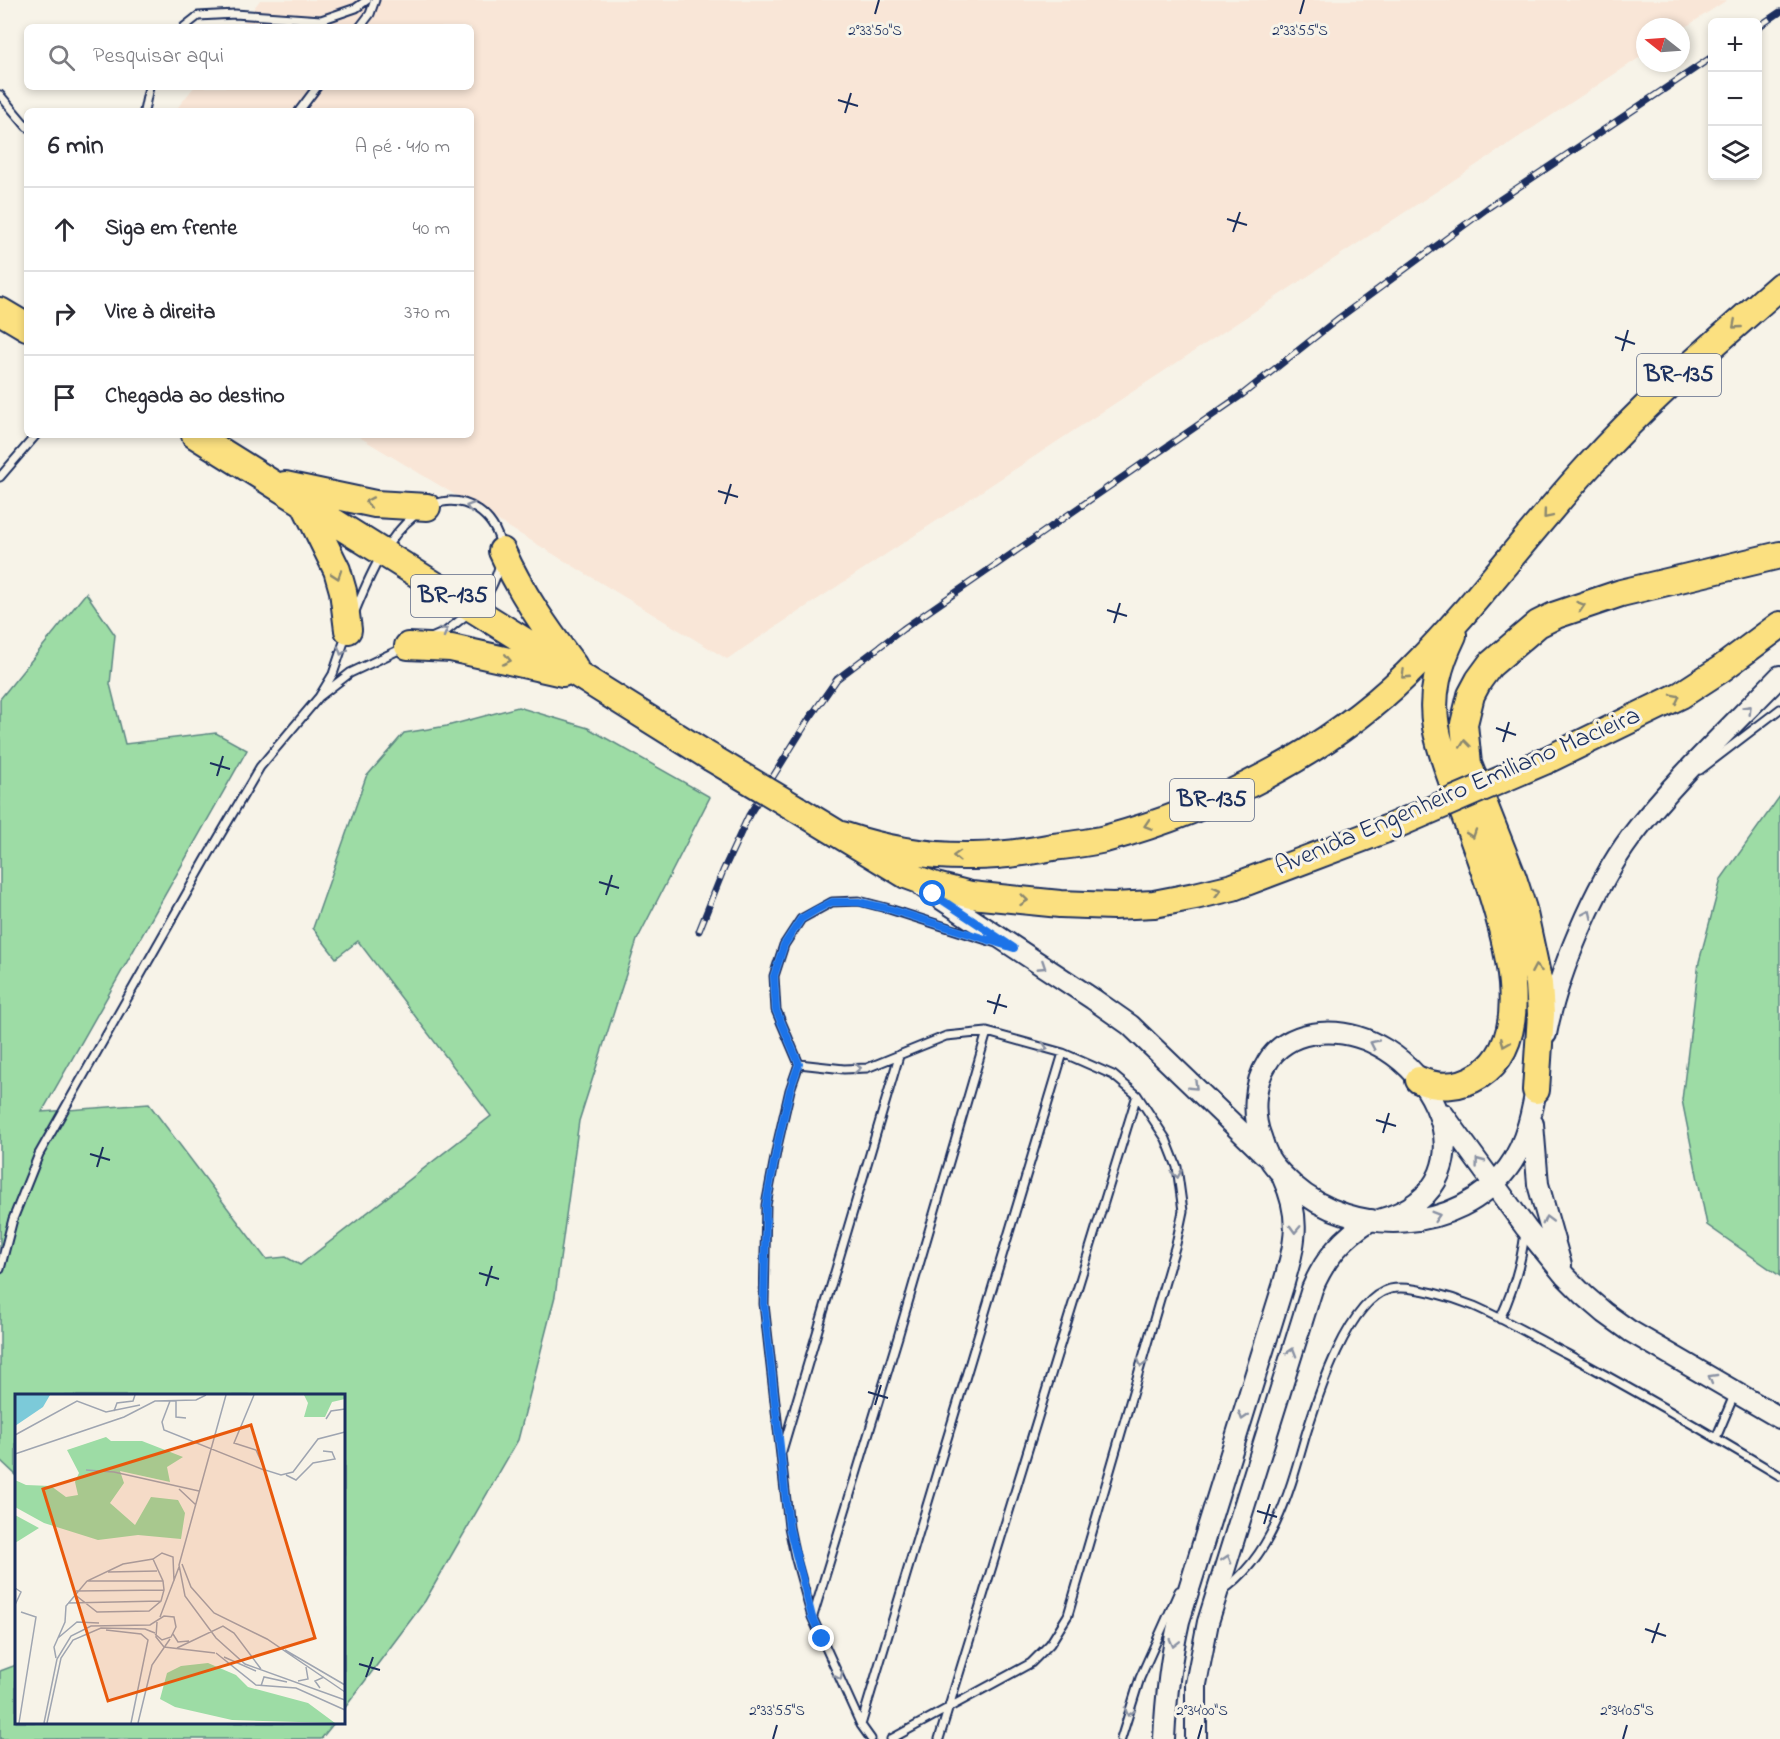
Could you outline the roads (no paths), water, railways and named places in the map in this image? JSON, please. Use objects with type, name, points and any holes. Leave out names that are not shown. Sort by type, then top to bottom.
[{"type":"highway","name":"Avenida Engenheiro Emiliano Macieira","points":[[842,836],[873,846],[909,852],[975,856],[1033,851],[1103,839],[1173,817],[1258,781],[1339,730],[1406,675],[1460,618],[1585,470],[1635,416],[1780,286]]},
{"type":"highway","points":[[0,311],[24,325]]},
{"type":"highway","name":"Avenida Engenheiro Emiliano Macieira","points":[[200,438],[710,757],[906,875],[936,886],[972,894],[1060,904],[1113,906],[1154,904],[1233,887],[1384,830],[1547,760],[1682,695],[1780,625]]},
{"type":"highway","points":[[269,482],[375,504],[427,507]]},
{"type":"highway","points":[[304,503],[337,570],[343,591],[348,630]]},
{"type":"highway","points":[[502,551],[539,621],[583,678]]},
{"type":"highway","points":[[1536,1090],[1541,1014],[1539,984],[1523,909],[1513,878],[1468,764],[1464,724],[1471,695],[1490,665],[1538,624],[1556,615],[1621,594],[1780,555]]},
{"type":"highway","points":[[1419,1080],[1436,1086],[1455,1085],[1473,1080],[1482,1074],[1499,1056],[1511,1027],[1513,1012],[1509,957],[1500,921],[1436,728],[1434,693],[1437,677],[1441,660],[1460,618]]},
{"type":"highway","points":[[408,646],[451,648],[583,678]]},
{"type":"street","points":[[906,875],[1130,1025],[1303,1193],[1318,1203],[1338,1212],[1375,1220],[1401,1222],[1436,1217],[1453,1211],[1494,1183],[1509,1167],[1522,1142],[1536,1090],[1548,1028],[1576,940],[1610,868],[1631,837],[1664,797],[1780,676]]},
{"type":"street","points":[[1164,1739],[1170,1658],[1179,1621],[1283,1286],[1295,1239],[1296,1219],[1292,1197],[1258,1131],[1256,1098],[1258,1084],[1265,1066],[1270,1057],[1285,1043],[1305,1035],[1336,1032],[1358,1037],[1396,1056],[1419,1080],[1526,1228],[1565,1276],[1605,1313],[1630,1331],[1780,1418]]},
{"type":"street","points":[[1536,1090],[1533,1124],[1538,1184],[1554,1247],[1565,1276]]},
{"type":"street","points":[[1196,1739],[1196,1684],[1208,1622],[1319,1271],[1338,1245],[1357,1228],[1375,1220],[1399,1215],[1414,1206],[1435,1182],[1441,1168],[1444,1138],[1436,1105]]},
{"type":"lane","points":[[187,24],[198,16],[235,14],[321,20],[356,8],[367,0]]},
{"type":"lane","points":[[362,24],[370,14],[375,0]]},
{"type":"lane","points":[[145,108],[148,90]]},
{"type":"lane","points":[[301,108],[315,90]]},
{"type":"lane","points":[[0,95],[24,123]]},
{"type":"lane","points":[[0,477],[33,438]]},
{"type":"lane","points":[[0,1269],[13,1219],[39,1154],[208,854],[260,767],[319,697],[350,673],[408,646],[445,632],[486,598],[495,581],[502,551],[499,535],[492,522],[480,510],[449,501],[436,503],[406,522],[383,553],[348,630],[340,657],[319,697]]},
{"type":"lane","points":[[1664,797],[1780,709]]},
{"type":"lane","points":[[871,1739],[861,1725],[812,1617],[789,1527],[764,1304],[766,1205],[790,1090],[799,1064],[776,1010],[774,976],[784,945],[801,919],[832,902],[859,902],[886,908],[1014,948]]},
{"type":"lane","points":[[799,1064],[844,1069],[867,1068],[946,1036],[987,1032],[1063,1053],[1113,1075],[1137,1095],[1166,1139],[1176,1167],[1183,1211],[1176,1244],[1068,1615],[1050,1644],[1031,1663],[891,1739]]},
{"type":"lane","points":[[812,1617],[898,1337],[987,1032]]},
{"type":"lane","points":[[861,1725],[1063,1053]]},
{"type":"lane","points":[[781,1456],[899,1056]]},
{"type":"lane","points":[[939,1739],[1137,1095]]},
{"type":"lane","points":[[1500,1319],[1514,1290],[1522,1263],[1526,1228]]},
{"type":"lane","points":[[1215,1596],[1238,1580],[1269,1538],[1291,1485],[1331,1364],[1345,1334],[1370,1300],[1389,1289],[1408,1287],[1472,1305],[1652,1400],[1780,1476]]},
{"type":"lane","points":[[1716,1438],[1736,1391]]},
{"type":"lane","points":[[1121,1739],[1140,1678],[1210,1523]]},
{"type":"railway","points":[[1762,24],[1780,12]]},
{"type":"railway","points":[[699,931],[749,815],[837,679],[903,629],[1243,394],[1339,318],[1489,207],[1708,60]]}]
